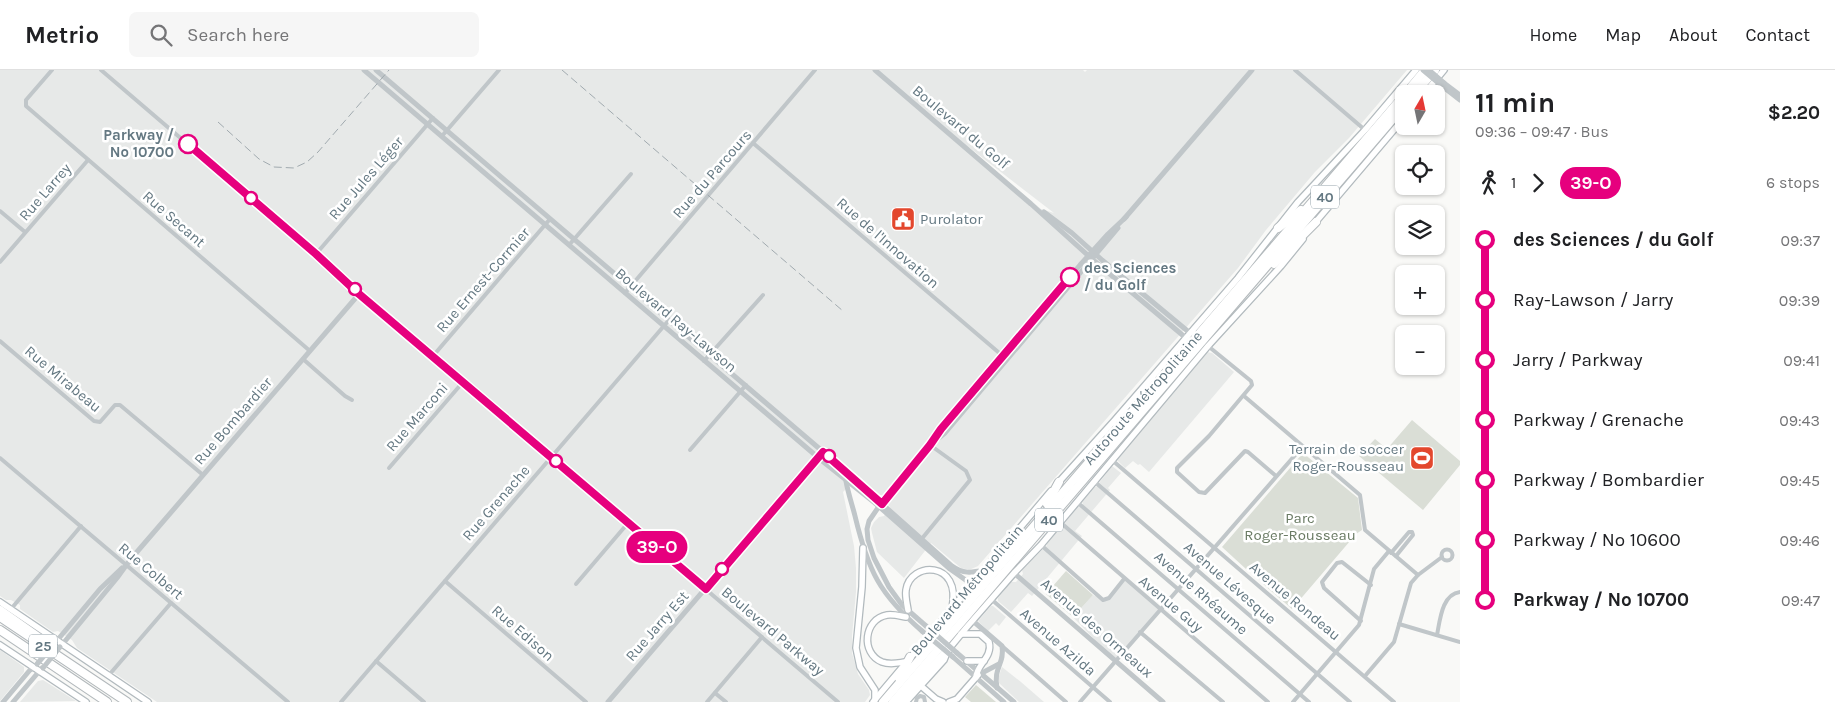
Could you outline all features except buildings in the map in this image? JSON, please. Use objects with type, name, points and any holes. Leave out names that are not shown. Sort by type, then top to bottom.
[{"type":"highway","name":"Autoroute Métropolitaine","points":[[1412,85],[1426,70]]},
{"type":"highway","points":[[1422,85],[1435,70]]},
{"type":"highway","name":"Autoroute Métropolitaine","points":[[891,698],[1025,536],[1395,105]]},
{"type":"highway","name":"Autoroute Métropolitaine","points":[[883,702],[891,698],[1395,116]]},
{"type":"highway","points":[[1278,228],[1316,198]]},
{"type":"highway","points":[[1247,289],[1316,222]]},
{"type":"highway","points":[[1025,536],[1051,499],[1059,482]]},
{"type":"highway","points":[[0,610],[32,632],[87,675]]},
{"type":"highway","name":"25","points":[[0,617],[127,702]]},
{"type":"highway","name":"25","points":[[0,630],[107,702]]},
{"type":"highway","points":[[0,636],[20,650],[64,674]]},
{"type":"highway","points":[[900,702],[948,650]]},
{"type":"highway","points":[[891,698],[908,659]]},
{"type":"main road","name":"Boulevard Métropolitain","points":[[874,701],[1059,482],[1188,336],[1325,171],[1365,130],[1416,70]]},
{"type":"main road","points":[[1432,85],[1444,70]]},
{"type":"main road","name":"Boulevard Métropolitain","points":[[906,702],[944,660],[948,650],[972,621],[1041,545],[1208,346],[1290,255],[1395,129]]},
{"type":"main road","points":[[863,548],[862,587],[856,648],[860,667],[875,690],[874,701]]},
{"type":"main road","points":[[908,610],[905,593],[908,582],[916,574],[929,570],[942,573],[950,581],[954,593],[952,608]]},
{"type":"main road","points":[[0,602],[59,644],[148,702]]},
{"type":"main road","points":[[906,617],[890,614],[879,618],[871,626],[867,638],[870,651],[876,659],[888,663],[908,659]]},
{"type":"main road","points":[[949,702],[957,699],[977,674],[990,650],[990,645],[986,638],[977,633],[961,634]]},
{"type":"main road","points":[[0,645],[38,668],[86,702]]},
{"type":"main road","points":[[966,661],[984,662]]},
{"type":"main road","points":[[921,686],[936,699],[943,702]]},
{"type":"street","name":"Rue Secant","points":[[52,70],[26,100],[25,104],[310,351]]},
{"type":"street","name":"Boulevard Parkway","points":[[101,70],[316,254],[359,294],[838,702]]},
{"type":"street","name":"Boulevard Ray-Lawson","points":[[364,70],[846,482],[881,506]]},
{"type":"street","name":"Boulevard Ray-Lawson","points":[[376,70],[746,385],[823,452],[954,572],[967,581],[971,587]]},
{"type":"street","points":[[442,136],[498,70]]},
{"type":"street","name":"Rue du Parcours","points":[[625,292],[815,70]]},
{"type":"street","name":"Boulevard du Golf","points":[[875,70],[1188,336]]},
{"type":"street","points":[[924,629],[900,602],[886,582],[874,558],[868,540],[868,524],[941,429],[1002,356],[1093,255],[1252,70]]},
{"type":"street","points":[[1295,70],[1365,130]]},
{"type":"street","points":[[1426,70],[1443,85]]},
{"type":"street","points":[[1445,86],[1460,95]]},
{"type":"street","points":[[1445,87],[1460,100]]},
{"type":"street","name":"Rue Jules Léger","points":[[316,254],[433,118]]},
{"type":"street","name":"Rue de l'Innovation","points":[[753,143],[1008,360]]},
{"type":"street","name":"Rue Larrey","points":[[0,262],[88,160]]},
{"type":"street","points":[[569,245],[630,174]]},
{"type":"street","points":[[0,211],[25,232]]},
{"type":"street","name":"Rue Ernest-Cormier","points":[[433,356],[550,219]]},
{"type":"street","points":[[930,445],[945,432],[1008,360],[1093,255]]},
{"type":"street","name":"Rue Bombardier","points":[[13,702],[38,668],[359,294]]},
{"type":"street","points":[[704,361],[763,295]]},
{"type":"street","name":"Rue Grenache","points":[[341,702],[669,320]]},
{"type":"street","name":"Rue Mirabeau","points":[[0,341],[94,421],[100,422],[115,405],[120,405],[203,475]]},
{"type":"street","points":[[1208,346],[1252,383],[1252,386],[1209,436],[1177,468],[1177,472],[1199,492],[1205,493],[1245,451],[1276,476]]},
{"type":"street","points":[[302,359],[352,400]]},
{"type":"street","name":"Rue Marconi","points":[[389,468],[463,382]]},
{"type":"street","points":[[690,450],[746,385]]},
{"type":"street","points":[[1244,396],[1360,495],[1366,530],[1418,575]]},
{"type":"street","points":[[775,421],[780,415]]},
{"type":"street","points":[[920,541],[970,480],[966,471],[930,445]]},
{"type":"street","points":[[1080,702],[1215,549],[1302,446]]},
{"type":"street","name":"Rue Jarry Est","points":[[608,702],[823,452]]},
{"type":"street","name":"Rue Colbert","points":[[0,458],[288,702]]},
{"type":"street","name":"Avenue Rondeau","points":[[1112,460],[1394,702]]},
{"type":"street","points":[[846,482],[863,548],[880,586],[906,617],[924,629],[977,674],[1014,702]]},
{"type":"street","name":"Avenue Lévesque","points":[[1095,482],[1350,702]]},
{"type":"street","name":"Avenue Rhéaume","points":[[1077,502],[1309,702]]},
{"type":"street","name":"Avenue Guy","points":[[1060,522],[1268,702]]},
{"type":"street","points":[[576,584],[628,523]]},
{"type":"street","points":[[11,609],[81,526]]},
{"type":"street","points":[[1292,702],[1357,627],[1361,620],[1375,567],[1409,532],[1412,532],[1413,535],[1396,556]]},
{"type":"street","name":"Boulevard Ray-Lawson","points":[[920,541],[959,571],[970,573],[985,569]]},
{"type":"street","points":[[1041,545],[1103,600],[1109,598],[1124,579]]},
{"type":"street","points":[[1365,676],[1393,644],[1410,584],[1418,575],[1442,557]]},
{"type":"street","points":[[1361,620],[1324,588],[1322,582],[1337,563],[1340,562],[1345,563],[1370,585]]},
{"type":"street","name":"Avenue des Ormeaux","points":[[1014,573],[1163,702]]},
{"type":"street","name":"Rue Edison","points":[[445,581],[586,702]]},
{"type":"street","points":[[1437,635],[1446,602],[1452,594],[1460,592]]},
{"type":"street","name":"Avenue Azilda","points":[[991,599],[1110,702]]},
{"type":"street","points":[[109,675],[172,603]]},
{"type":"street","points":[[972,621],[1066,702]]},
{"type":"street","points":[[1399,624],[1460,642]]},
{"type":"street","points":[[1140,632],[1222,702]]},
{"type":"street","points":[[707,702],[762,637]]},
{"type":"street","points":[[997,688],[996,675],[1003,657],[1002,646]]},
{"type":"street","points":[[955,655],[966,661],[1004,702]]},
{"type":"street","points":[[376,661],[424,702]]},
{"type":"street","points":[[977,674],[999,664]]},
{"type":"street","name":"Rue Bombardier","points":[[4,702],[30,670],[38,668]]},
{"type":"street","points":[[715,693],[726,702]]},
{"type":"street","points":[[916,702],[920,696],[924,697],[925,702]]},
{"type":"shaded area","points":[[0,70],[1083,70],[1085,72],[1087,70],[1407,70],[1349,138],[1315,172],[1266,230],[1238,268],[978,566],[969,570],[961,568],[931,543],[904,578],[877,552],[871,528],[874,522],[879,517],[884,516],[890,507],[887,504],[889,500],[879,495],[859,476],[843,492],[854,546],[856,568],[852,653],[858,674],[869,690],[870,695],[865,702],[157,702],[77,648],[72,640],[58,631],[53,632],[20,609],[20,605],[0,596]],"holes":[[[966,145],[1054,213],[1041,209]]]},
{"type":"shaded area","points":[[1207,352],[1212,353],[1234,372],[1149,472],[1133,461],[1125,468],[1116,459]]},
{"type":"shaded area","points":[[1112,466],[1121,473],[1108,488],[1110,490],[1075,531],[1082,536],[1032,596],[1028,593],[1011,612],[998,601],[998,598],[1011,582],[1016,582],[1023,574],[1022,570],[1047,545],[1046,543],[1061,528],[1078,506],[1080,507],[1083,504],[1082,502]]},
{"type":"shaded area","points":[[1124,579],[1160,610],[1115,661],[1073,617],[1093,595],[1105,600]]},
{"type":"shaded area","points":[[991,606],[1006,617],[999,626],[996,623],[988,631],[978,621]]},
{"type":"shaded area","points":[[0,650],[24,667],[24,672],[0,701]]},
{"type":"shaded area","points":[[1002,667],[1044,702],[1019,702],[999,683],[998,679]]},
{"type":"shaded area","points":[[43,680],[76,701],[20,702],[38,681]]},
{"type":"green space","points":[[1412,420],[1460,461],[1460,465],[1423,510],[1359,456],[1375,439],[1387,449]]},
{"type":"green space","name":"Parc Roger-Rousseau","points":[[1303,453],[1358,498],[1362,530],[1356,534],[1292,609],[1262,583],[1256,574],[1246,569],[1222,547]]},
{"type":"green space","points":[[1066,571],[1093,595],[1073,617],[1046,594]]},
{"type":"green space","points":[[976,685],[996,702],[971,702],[965,697]]},
{"type":"railway","points":[[218,122],[259,159],[274,167],[294,168],[307,162],[318,152],[389,70]]},
{"type":"railway","points":[[562,70],[843,311]]},
{"type":"bus line","name":"39-O","points":[[188,144],[316,254],[359,294],[706,589],[823,452],[882,504],[941,429],[1070,277]]},
{"type":"place","name":"Parkway / No 10700","points":[[188,144]]},
{"type":"place","name":"Purolator","points":[[903,219]]},
{"type":"place","name":"des Sciences / du Golf","points":[[1070,277]]},
{"type":"place","name":"Terrain de soccer Roger-Rousseau","points":[[1422,458]]}]
